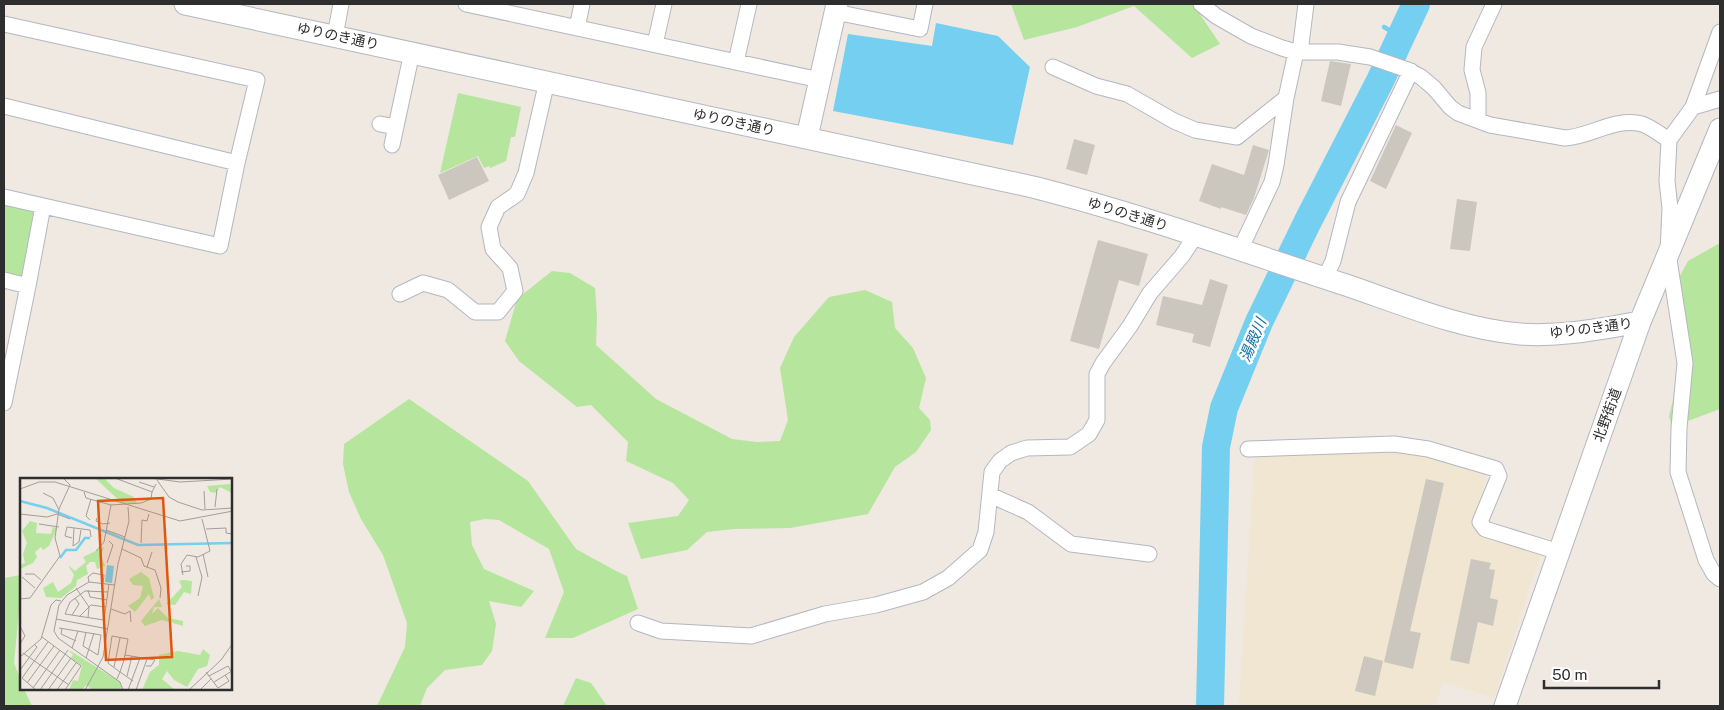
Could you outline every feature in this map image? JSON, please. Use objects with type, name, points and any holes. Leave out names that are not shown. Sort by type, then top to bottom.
[{"type":"street","name":"ゆりのき通り","points":[[185,4],[1033,187],[1122,211],[1466,324],[1491,330],[1521,334],[1567,334],[1640,322]]},
{"type":"street","points":[[335,36],[341,4]]},
{"type":"street","points":[[466,4],[820,80]]},
{"type":"street","points":[[577,28],[582,4]]},
{"type":"street","points":[[655,44],[664,4]]},
{"type":"street","points":[[736,62],[749,4]]},
{"type":"street","points":[[808,137],[836,8],[920,29],[925,4]]},
{"type":"street","points":[[1202,4],[1217,10],[1251,36],[1282,48],[1298,52],[1338,52],[1374,58],[1410,70],[1434,88],[1450,107],[1458,113],[1490,125],[1565,138],[1575,138],[1611,125],[1636,123],[1644,124],[1670,140]]},
{"type":"street","points":[[1240,250],[1272,182],[1286,98],[1298,52],[1306,4]]},
{"type":"street","points":[[1478,119],[1478,93],[1472,70],[1474,47],[1494,4]]},
{"type":"street","points":[[4,24],[257,80],[220,246],[4,197]]},
{"type":"street","points":[[1720,32],[1693,107],[1670,140],[1667,181],[1670,208],[1668,253],[1685,364],[1679,428],[1678,472],[1706,560],[1714,574],[1720,579]]},
{"type":"street","points":[[392,145],[412,52]]},
{"type":"street","points":[[1053,67],[1096,86],[1127,94],[1174,121],[1195,130],[1237,137],[1286,98]]},
{"type":"street","points":[[1325,278],[1333,261],[1348,202],[1410,70]]},
{"type":"street","points":[[400,294],[423,283],[448,290],[475,312],[498,312],[515,290],[510,268],[493,249],[489,227],[498,206],[517,194],[526,173],[546,81]]},
{"type":"street","points":[[1693,107],[1720,99]]},
{"type":"street","points":[[4,106],[237,163]]},
{"type":"street","points":[[380,124],[396,127]]},
{"type":"street","name":"北野街道","points":[[1505,706],[1640,322],[1720,128]]},
{"type":"street","points":[[4,403],[8,363],[28,286],[43,206]]},
{"type":"street","points":[[638,622],[661,631],[751,636],[825,614],[876,605],[923,592],[948,578],[980,550],[986,532],[992,472],[1000,461],[1011,452],[1027,448],[1070,447],[1089,434],[1097,420],[1097,374],[1130,326],[1150,292],[1182,256],[1196,235]]},
{"type":"street","points":[[4,280],[28,286]]},
{"type":"street","points":[[1248,449],[1394,444],[1428,449],[1496,469],[1499,476],[1480,522],[1485,529],[1559,552]]},
{"type":"street","points":[[990,494],[1028,512],[1071,544],[1149,554]]},
{"type":"shaded area","points":[[1255,450],[1423,450],[1487,471],[1474,524],[1537,548],[1540,557],[1494,698],[1443,682],[1435,706],[1239,706]]},
{"type":"green space","points":[[1011,4],[1193,4],[1220,44],[1192,58],[1134,6],[1077,27],[1024,40]]},
{"type":"green space","points":[[458,93],[521,107],[515,137],[511,137],[506,161],[490,168],[489,166],[484,168],[478,156],[440,173]]},
{"type":"green space","points":[[4,201],[40,209],[27,283],[4,277]]},
{"type":"green space","points":[[1720,243],[1720,409],[1672,427],[1669,416],[1683,360],[1670,294],[1688,261]]},
{"type":"green space","points":[[552,271],[570,273],[595,288],[596,345],[656,399],[732,439],[757,442],[780,441],[788,420],[780,368],[794,337],[829,297],[865,290],[892,302],[895,328],[913,348],[926,378],[919,408],[930,420],[931,430],[916,452],[895,467],[868,514],[790,528],[734,529],[707,532],[687,550],[641,559],[628,523],[678,516],[689,500],[673,483],[626,461],[628,442],[591,405],[577,407],[519,361],[505,341],[517,299]]},
{"type":"green space","points":[[409,399],[528,481],[576,549],[627,576],[638,609],[573,638],[545,638],[564,592],[549,549],[499,520],[485,519],[470,522],[472,545],[484,569],[534,591],[521,607],[489,601],[496,624],[492,651],[482,665],[445,670],[427,688],[420,706],[377,706],[405,647],[407,623],[383,555],[361,519],[349,492],[343,464],[344,444]]},
{"type":"green space","points":[[20,575],[20,601],[14,663],[20,678],[20,690],[24,690],[32,706],[4,706],[4,578]]},
{"type":"green space","points":[[576,678],[591,683],[607,706],[563,706]]},
{"type":"water","points":[[936,23],[998,36],[1030,67],[1013,145],[833,111],[848,34],[932,46]]},
{"type":"building","points":[[1330,61],[1351,64],[1341,106],[1321,101]]},
{"type":"building","points":[[1396,125],[1412,133],[1386,189],[1370,181]]},
{"type":"building","points":[[1074,139],[1095,145],[1087,175],[1066,169]]},
{"type":"building","points":[[1253,145],[1269,150],[1254,198],[1246,215],[1199,201],[1212,164],[1244,175]]},
{"type":"building","points":[[477,157],[489,181],[449,200],[438,175]]},
{"type":"building","points":[[1457,199],[1477,202],[1470,251],[1450,249]]},
{"type":"building","points":[[1098,240],[1148,254],[1139,286],[1119,280],[1099,349],[1070,341]]},
{"type":"building","points":[[1210,279],[1228,285],[1210,347],[1192,342],[1194,334],[1156,325],[1163,296],[1202,305]]},
{"type":"building","points":[[1426,479],[1444,483],[1410,631],[1421,633],[1413,669],[1384,662]]},
{"type":"building","points":[[1471,559],[1491,563],[1489,569],[1495,570],[1490,598],[1498,600],[1493,626],[1478,622],[1469,664],[1450,660]]},
{"type":"building","points":[[1364,656],[1383,661],[1375,696],[1355,691]]},
{"type":"waterway","name":"湯殿川","points":[[1210,706],[1216,447],[1224,408],[1259,322],[1307,223],[1380,81],[1416,4]]},
{"type":"waterway","points":[[1384,27],[1399,36]]}]
